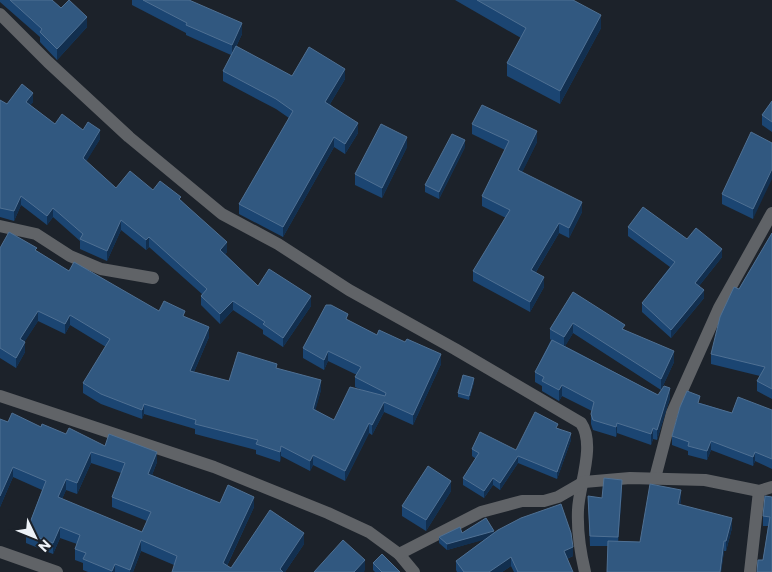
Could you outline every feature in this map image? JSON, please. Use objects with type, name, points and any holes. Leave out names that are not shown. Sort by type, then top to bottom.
[{"type":"street","points":[[0,14],[48,62],[129,137],[222,214],[278,244],[349,290],[581,422],[586,430],[587,441],[584,482],[578,508],[579,547],[585,572]]},
{"type":"street","points":[[655,478],[672,413],[719,308],[772,214]]},
{"type":"street","points":[[0,226],[36,234],[70,256],[101,269],[153,278]]},
{"type":"street","points":[[0,396],[214,467],[369,532],[398,554],[414,572]]},
{"type":"street","points":[[398,554],[481,512],[522,501],[544,501],[558,497],[584,482],[630,478],[705,480],[766,489],[750,572]]},
{"type":"street","points":[[0,552],[57,572]]},
{"type":"building","points":[[10,0],[52,0],[61,8],[69,0],[87,17],[57,49],[40,32],[42,29]]},
{"type":"building","points":[[143,0],[189,0],[242,23],[232,45],[186,25],[187,23]]},
{"type":"building","points":[[477,0],[573,0],[601,15],[560,91],[507,63],[526,28]]},
{"type":"building","points":[[236,46],[292,76],[309,47],[345,69],[325,102],[358,123],[345,144],[334,137],[283,227],[239,204],[293,111],[276,99],[223,71]]},
{"type":"building","points":[[22,84],[33,93],[26,102],[55,124],[62,114],[83,130],[88,122],[100,130],[83,158],[116,188],[130,171],[153,190],[160,181],[181,197],[179,199],[227,242],[220,250],[258,286],[269,269],[311,296],[283,338],[263,324],[265,322],[233,301],[220,314],[201,296],[207,289],[149,237],[146,240],[121,220],[107,251],[80,239],[83,234],[53,208],[47,216],[21,196],[14,211],[0,208],[0,100],[7,104]]},
{"type":"building","points":[[772,101],[772,122],[762,115]]},
{"type":"building","points":[[482,105],[537,131],[518,170],[582,202],[569,228],[559,223],[531,270],[544,277],[530,302],[473,271],[510,210],[482,196],[509,141],[472,124]]},
{"type":"building","points":[[381,124],[407,137],[382,188],[355,174]]},
{"type":"building","points":[[751,132],[772,143],[772,169],[753,209],[722,194]]},
{"type":"building","points":[[452,134],[465,140],[439,192],[425,185]]},
{"type":"building","points":[[643,207],[687,239],[696,228],[722,249],[695,283],[704,290],[671,330],[642,303],[675,262],[628,227]]},
{"type":"building","points":[[9,232],[37,248],[35,250],[69,271],[74,262],[159,311],[164,301],[185,311],[183,316],[209,327],[190,371],[229,381],[238,352],[277,364],[276,368],[321,380],[313,409],[334,420],[350,387],[385,396],[386,393],[355,377],[361,367],[328,351],[324,360],[303,348],[326,305],[331,305],[348,314],[346,319],[377,335],[379,330],[405,342],[407,339],[441,354],[413,415],[384,402],[372,425],[369,423],[345,471],[313,455],[310,461],[281,446],[280,452],[256,444],[258,440],[195,424],[196,420],[144,404],[142,410],[101,394],[83,383],[110,339],[70,315],[65,324],[38,311],[20,339],[25,342],[16,358],[0,348],[0,248]]},
{"type":"building","points":[[772,233],[772,389],[757,381],[765,367],[711,354],[720,317],[734,287],[739,289]]},
{"type":"building","points":[[573,292],[625,325],[622,329],[674,351],[661,379],[573,323],[564,337],[550,329]]},
{"type":"building","points":[[552,340],[658,395],[664,386],[670,388],[657,430],[653,428],[651,434],[617,423],[616,427],[593,420],[591,414],[594,402],[562,385],[559,390],[542,381],[544,377],[535,372]]},
{"type":"building","points":[[463,375],[474,378],[469,396],[458,393]]},
{"type":"building","points":[[687,391],[700,396],[698,403],[732,413],[738,397],[772,410],[772,459],[755,452],[753,457],[711,441],[707,451],[688,446],[689,442],[672,436],[680,407]]},
{"type":"building","points":[[535,412],[558,424],[556,428],[571,433],[557,472],[518,456],[500,483],[493,478],[484,491],[463,478],[479,453],[472,449],[480,432],[516,450]]},
{"type":"building","points":[[12,413],[41,427],[42,424],[66,434],[69,428],[105,446],[109,434],[157,452],[148,474],[220,503],[228,485],[254,497],[223,563],[231,568],[270,510],[304,533],[280,569],[283,572],[172,572],[177,556],[141,540],[130,570],[115,564],[112,571],[83,559],[86,553],[75,549],[80,535],[60,527],[53,543],[26,533],[46,481],[13,467],[0,496],[0,419],[8,422]],"holes":[[[91,452],[125,463],[112,497],[151,512],[142,532],[58,497],[66,479],[77,483]]]},
{"type":"building","points":[[428,466],[451,481],[426,520],[402,506]]},
{"type":"building","points":[[604,478],[622,480],[618,537],[590,536],[588,496],[602,498]]},
{"type":"building","points":[[650,484],[681,490],[678,504],[732,518],[726,541],[724,541],[720,572],[607,572],[608,541],[640,542]]},
{"type":"building","points":[[765,496],[772,497],[772,572],[757,572],[758,560],[763,560],[770,517],[763,516]]},
{"type":"building","points":[[561,504],[571,533],[573,547],[564,551],[573,572],[518,572],[511,557],[489,572],[464,572],[456,561],[498,530],[521,518]]},
{"type":"building","points":[[486,518],[494,531],[447,544],[439,537],[460,527],[462,533]]},
{"type":"building","points":[[343,540],[365,560],[354,572],[314,572]]},
{"type":"building","points":[[382,554],[400,572],[382,572],[373,563]]}]
